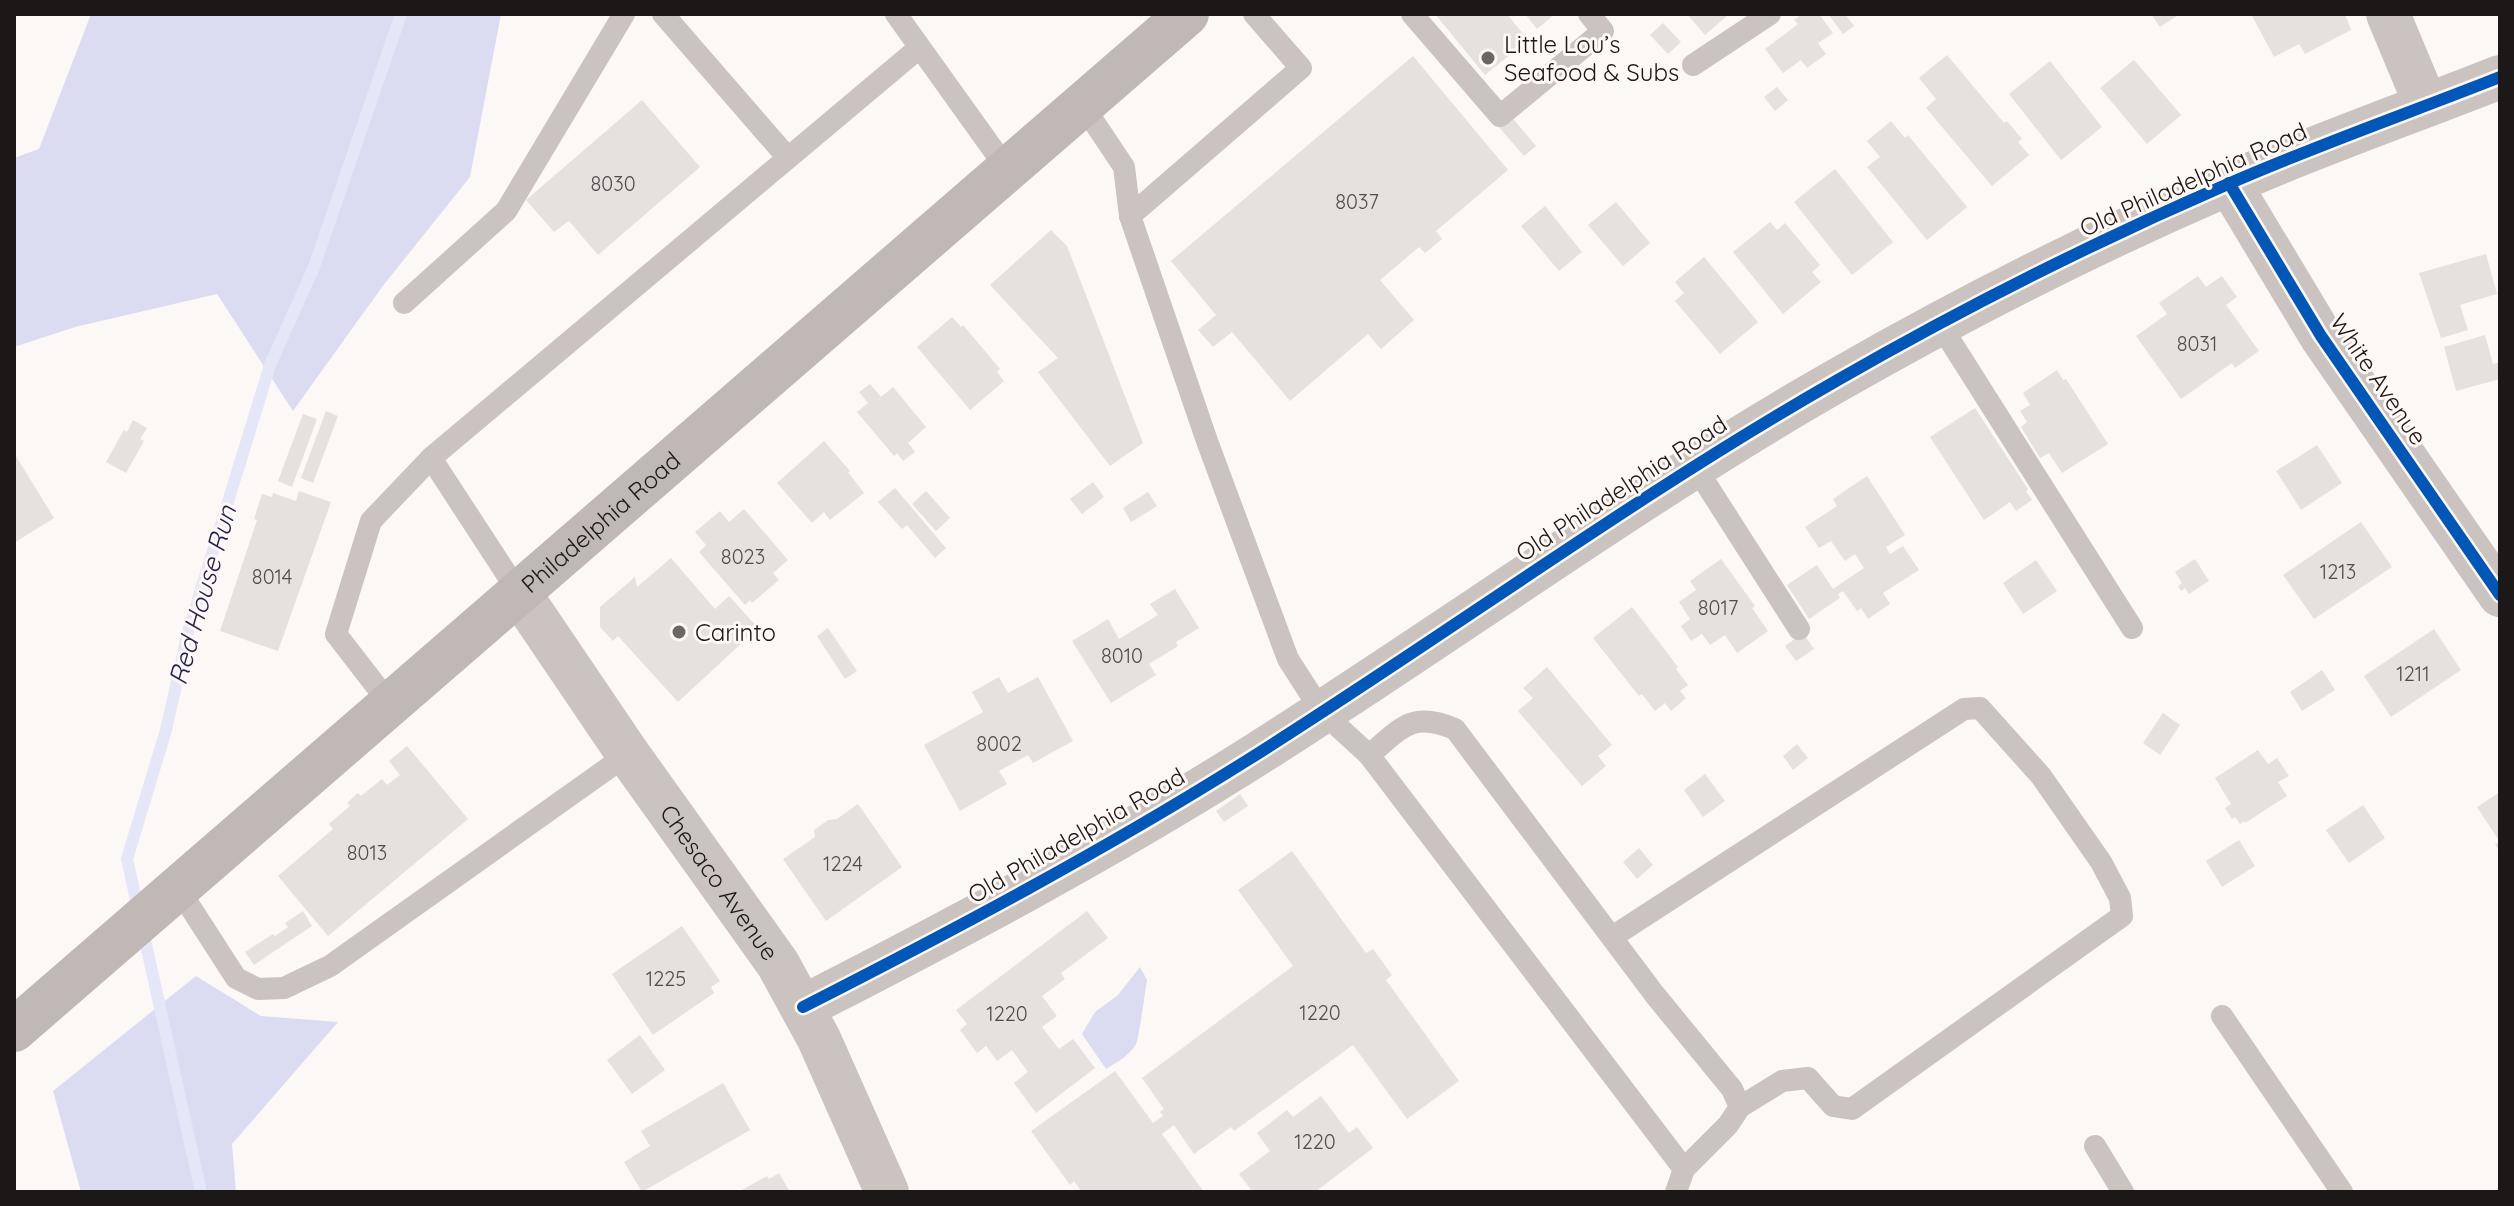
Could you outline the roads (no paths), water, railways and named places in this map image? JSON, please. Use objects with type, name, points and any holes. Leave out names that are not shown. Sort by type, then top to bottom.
[{"type":"main road","name":"Philadelphia Road","points":[[14,1030],[1187,14]]},
{"type":"street","points":[[2388,14],[2426,105]]},
{"type":"street","name":"Old Philadelphia Road","points":[[803,1007],[1035,886],[1219,777],[1694,465],[1939,323],[2047,267],[2229,183],[2500,77]]},
{"type":"street","name":"White Avenue","points":[[2229,183],[2321,336],[2500,595]]},
{"type":"street","name":"Chesaco Avenue","points":[[519,593],[628,754],[778,964],[803,1007],[887,1192]]},
{"type":"lane","points":[[404,303],[506,211],[624,14]]},
{"type":"lane","points":[[663,14],[788,158]]},
{"type":"lane","points":[[896,14],[1007,169]]},
{"type":"lane","points":[[1130,216],[1301,68],[1254,14]]},
{"type":"lane","points":[[1412,14],[1500,116],[1603,31],[1589,14]]},
{"type":"lane","points":[[1693,65],[1770,14]]},
{"type":"lane","points":[[390,704],[336,634],[371,521],[431,458],[919,48]]},
{"type":"lane","points":[[1082,104],[1124,167],[1130,216],[1207,441],[1288,659],[1322,712],[1369,755],[1684,1169]]},
{"type":"lane","points":[[1939,323],[2132,628]]},
{"type":"lane","points":[[431,458],[519,593]]},
{"type":"lane","points":[[1694,465],[1799,629]]},
{"type":"lane","points":[[1612,937],[1964,709],[1980,708],[2041,776],[2101,862],[2120,898],[2122,916],[1852,1109],[1833,1106],[1808,1078],[1782,1081],[1740,1107],[1728,1125],[1684,1169],[1676,1192]]},
{"type":"lane","points":[[1369,755],[1418,721],[1436,721],[1455,729],[1655,995],[1732,1089],[1740,1107]]},
{"type":"lane","points":[[164,900],[236,978],[258,989],[284,988],[330,966],[628,754]]},
{"type":"lane","points":[[2222,1016],[2342,1192]]},
{"type":"lane","points":[[2095,1146],[2123,1192]]},
{"type":"waterway","name":"Red House Run","points":[[138,909],[127,859],[166,730],[188,632],[270,365],[314,267],[401,14]]},
{"type":"waterway","name":"Red House Run","points":[[143,931],[201,1192]]},
{"type":"place","name":"Little Lou’s Seafood & Subs","points":[[1488,58]]},
{"type":"place","name":"Carinto","points":[[679,632]]}]
